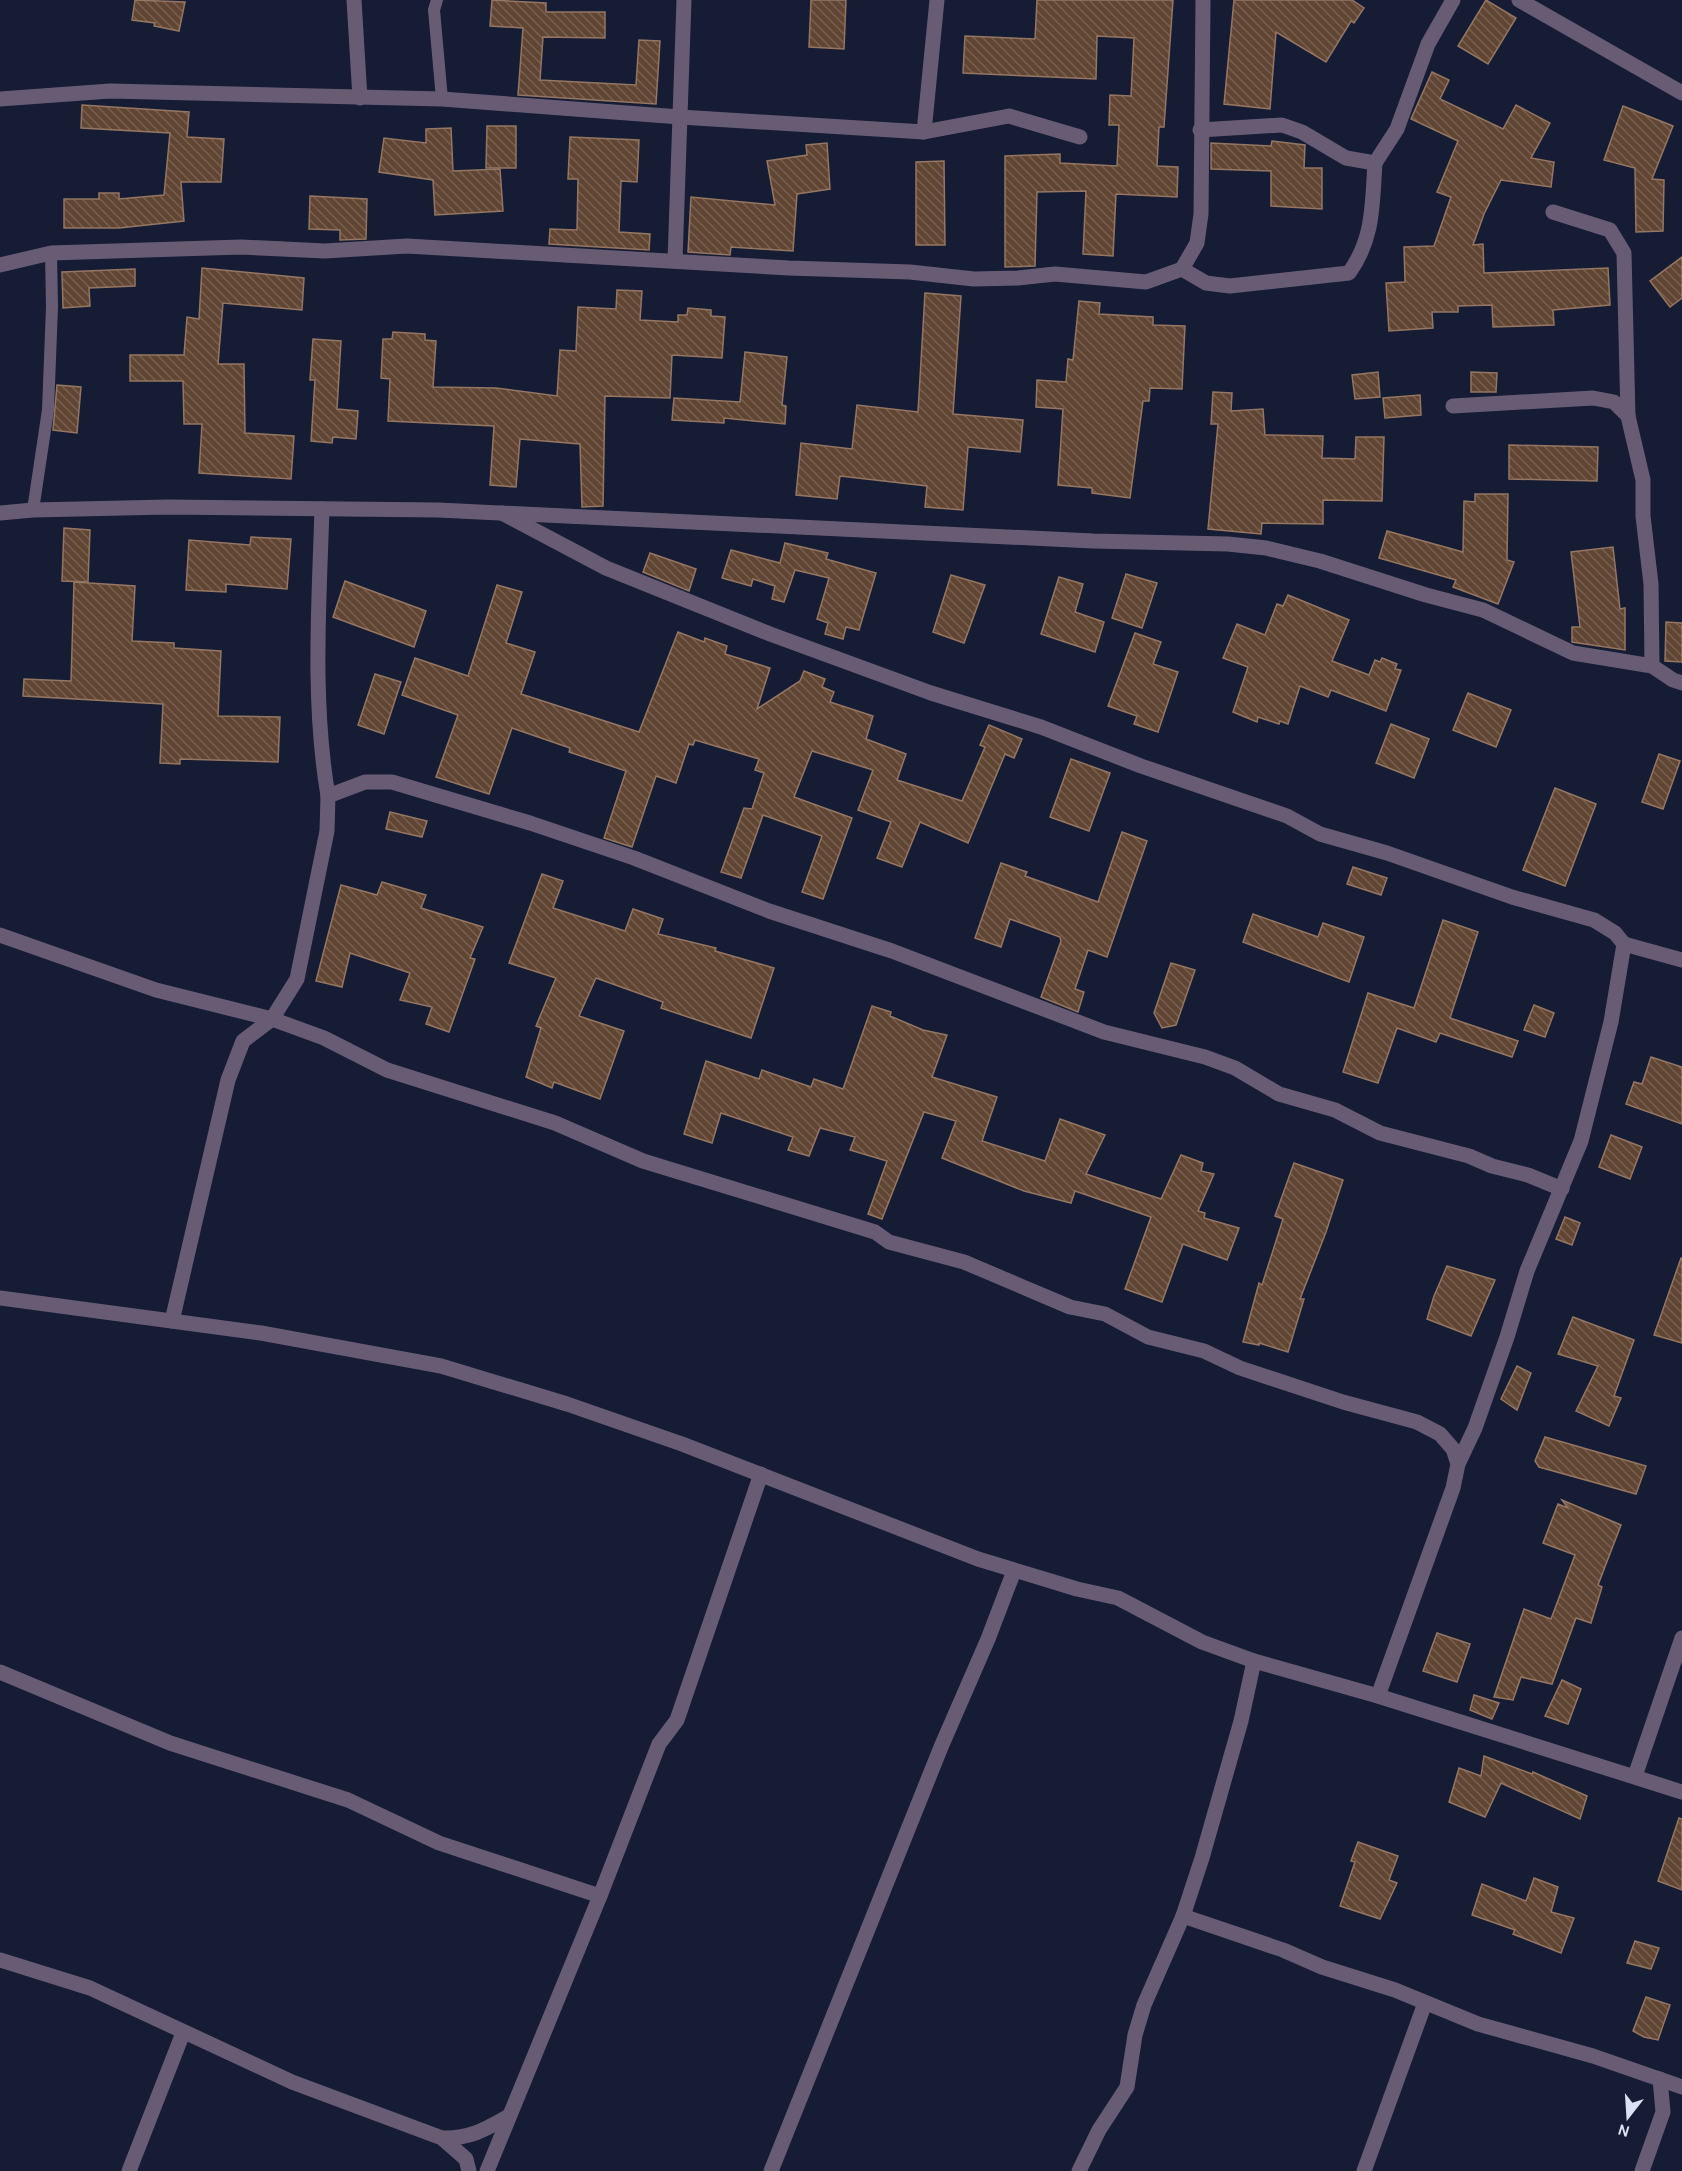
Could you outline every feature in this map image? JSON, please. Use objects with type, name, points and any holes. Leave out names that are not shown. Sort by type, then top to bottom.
[{"type":"street","points":[[354,0],[360,98]]},
{"type":"street","points":[[675,261],[684,0]]},
{"type":"street","points":[[924,132],[937,0]]},
{"type":"street","points":[[0,265],[51,254],[241,247],[335,251],[407,246],[910,272],[974,279],[1055,274],[1146,282],[1182,268],[1197,243],[1201,214],[1203,0]]},
{"type":"street","points":[[1182,268],[1206,283],[1230,286],[1349,273],[1361,256],[1369,238],[1375,163],[1397,129],[1428,44],[1453,0]]},
{"type":"street","points":[[1519,0],[1682,93]]},
{"type":"street","points":[[0,99],[110,92],[442,99],[924,132],[1009,116],[1080,137]]},
{"type":"street","points":[[1200,130],[1282,125],[1302,132],[1346,158],[1375,163]]},
{"type":"street","points":[[1553,212],[1611,230],[1624,252],[1628,416],[1643,480],[1643,516],[1651,584],[1652,666]]},
{"type":"street","points":[[1453,406],[1593,398],[1614,402],[1628,416]]},
{"type":"street","points":[[172,1321],[228,1080],[243,1041],[272,1019],[297,979],[327,831],[327,796],[321,757],[317,671],[322,509]]},
{"type":"street","points":[[0,513],[33,510],[322,509],[501,513],[1092,541],[1228,544],[1266,548],[1320,561],[1426,595],[1483,610],[1573,654],[1652,666],[1672,680],[1682,683]]},
{"type":"street","points":[[501,513],[606,568],[759,630],[931,693],[1041,727],[1141,766],[1287,816],[1320,834],[1387,853],[1522,900],[1594,920],[1614,933],[1624,944],[1682,960]]},
{"type":"street","points":[[327,796],[365,782],[392,782],[530,823],[634,858],[769,911],[892,951],[1104,1032],[1204,1057],[1234,1068],[1279,1094],[1335,1110],[1380,1133],[1469,1156],[1492,1167],[1528,1174],[1562,1189]]},
{"type":"street","points":[[0,935],[156,990],[272,1019],[324,1038],[387,1070],[555,1123],[643,1161],[875,1232],[889,1242],[963,1262],[1070,1307],[1105,1314],[1148,1336],[1204,1352],[1240,1368],[1343,1402],[1417,1422],[1440,1434],[1453,1449],[1458,1464]]},
{"type":"street","points":[[1378,1696],[1453,1488],[1458,1464],[1475,1428],[1504,1348],[1527,1271],[1581,1142],[1611,1022],[1624,944]]},
{"type":"street","points":[[0,1298],[261,1333],[441,1366],[567,1404],[761,1474],[1014,1571],[1118,1598],[1202,1642],[1254,1662],[1378,1696],[1682,1792]]},
{"type":"street","points":[[487,2171],[600,1896],[652,1761],[681,1710],[761,1474]]},
{"type":"street","points":[[771,2171],[1014,1571]]},
{"type":"street","points":[[1635,1776],[1682,1638]]},
{"type":"street","points":[[1079,2171],[1099,2130],[1126,2087],[1135,2035],[1144,2005],[1183,1916],[1229,1764],[1254,1662]]},
{"type":"street","points":[[0,1672],[170,1743],[348,1800],[439,1843],[600,1896]]},
{"type":"street","points":[[1183,1916],[1478,2024],[1583,2052],[1682,2087]]},
{"type":"street","points":[[0,1960],[90,1988],[292,2082],[442,2138],[464,2138],[481,2133],[509,2116]]},
{"type":"street","points":[[1364,2171],[1425,2003]]},
{"type":"street","points":[[129,2171],[183,2033]]},
{"type":"street","points":[[1642,2171],[1663,2112],[1660,2079]]},
{"type":"street","points":[[442,2138],[466,2159],[469,2171]]},
{"type":"lane","points":[[437,0],[434,10],[442,99]]},
{"type":"lane","points":[[33,510],[48,410],[52,307],[51,254]]},
{"type":"building","points":[[135,0],[185,2],[179,31],[154,26],[155,23],[132,20]]},
{"type":"building","points":[[492,0],[546,3],[546,12],[605,12],[605,38],[543,37],[540,80],[636,85],[639,40],[660,41],[656,104],[518,95],[523,28],[490,26]]},
{"type":"building","points":[[811,0],[846,0],[844,49],[809,47]]},
{"type":"building","points":[[1037,0],[1173,0],[1164,127],[1159,127],[1157,166],[1178,167],[1177,197],[1116,194],[1113,256],[1083,254],[1086,191],[1037,192],[1035,266],[1005,267],[1005,156],[1060,154],[1060,163],[1117,166],[1119,125],[1109,125],[1110,95],[1131,96],[1134,38],[1097,36],[1096,79],[963,73],[965,36],[1035,39]]},
{"type":"building","points":[[1234,0],[1352,0],[1364,8],[1354,23],[1351,21],[1326,62],[1276,32],[1270,109],[1224,104]]},
{"type":"building","points":[[1486,0],[1516,18],[1488,64],[1458,46]]},
{"type":"building","points":[[1432,72],[1449,80],[1440,99],[1503,129],[1516,105],[1550,123],[1531,158],[1554,162],[1551,187],[1501,180],[1484,214],[1473,245],[1483,244],[1484,273],[1608,268],[1610,305],[1553,310],[1554,325],[1493,327],[1492,305],[1458,306],[1458,312],[1432,312],[1433,328],[1389,331],[1386,283],[1405,282],[1404,247],[1434,246],[1451,197],[1437,192],[1458,141],[1411,119]]},
{"type":"building","points":[[82,105],[189,112],[187,137],[224,139],[221,182],[181,182],[184,221],[119,228],[64,228],[64,199],[99,199],[99,193],[119,193],[119,199],[164,195],[170,133],[81,128]]},
{"type":"building","points":[[1623,106],[1673,126],[1652,179],[1664,180],[1663,231],[1636,232],[1635,168],[1604,160]]},
{"type":"building","points":[[487,126],[516,126],[516,168],[486,168]]},
{"type":"building","points":[[451,128],[453,171],[500,169],[503,211],[435,215],[433,180],[379,172],[384,138],[426,143],[426,129]]},
{"type":"building","points":[[570,137],[639,140],[637,182],[621,181],[619,232],[650,234],[649,250],[549,244],[550,229],[577,230],[578,179],[568,179]]},
{"type":"building","points":[[1272,141],[1305,145],[1304,168],[1322,168],[1322,209],[1271,206],[1271,171],[1211,169],[1211,143],[1271,146]]},
{"type":"building","points":[[827,143],[830,189],[797,194],[793,251],[731,247],[730,255],[688,252],[691,197],[775,205],[767,161],[807,155],[806,145]]},
{"type":"building","points":[[944,161],[945,245],[916,245],[916,162]]},
{"type":"building","points":[[310,196],[367,199],[366,239],[340,240],[340,230],[309,229]]},
{"type":"building","points":[[1682,257],[1682,298],[1670,307],[1650,281]]},
{"type":"building","points":[[202,268],[304,278],[302,310],[223,303],[218,364],[244,364],[245,433],[294,436],[291,479],[199,473],[202,424],[184,424],[183,381],[130,381],[130,355],[184,355],[187,317],[199,319]]},
{"type":"building","points":[[135,269],[135,286],[89,288],[90,306],[63,308],[62,272]]},
{"type":"building","points":[[617,290],[642,291],[640,320],[678,322],[678,315],[687,315],[688,308],[711,310],[711,316],[725,317],[722,358],[672,355],[670,398],[605,396],[603,506],[582,507],[580,444],[520,439],[516,487],[490,485],[494,426],[388,421],[390,379],[381,378],[383,339],[392,339],[393,332],[425,334],[425,340],[436,341],[433,387],[496,388],[557,396],[560,350],[576,351],[578,307],[616,309]]},
{"type":"building","points":[[925,293],[961,296],[953,414],[1023,420],[1020,452],[968,447],[963,510],[925,507],[927,486],[840,476],[837,499],[796,495],[801,443],[852,449],[857,405],[918,412]]},
{"type":"building","points":[[1079,301],[1100,303],[1099,314],[1153,317],[1153,325],[1185,326],[1182,389],[1150,388],[1149,401],[1143,401],[1130,498],[1092,493],[1092,488],[1058,485],[1063,409],[1036,407],[1037,380],[1066,382],[1068,359],[1073,360]]},
{"type":"building","points":[[313,339],[341,341],[337,409],[358,411],[356,439],[333,437],[332,443],[311,441],[315,380],[310,380]]},
{"type":"building","points":[[745,352],[787,357],[782,405],[786,406],[785,424],[724,418],[724,423],[672,420],[674,398],[740,402]]},
{"type":"building","points":[[1378,372],[1380,397],[1355,399],[1352,375]]},
{"type":"building","points":[[1471,372],[1497,373],[1496,392],[1471,392]]},
{"type":"building","points":[[57,385],[81,387],[77,433],[53,430]]},
{"type":"building","points":[[1213,392],[1232,393],[1231,411],[1263,409],[1265,435],[1323,436],[1322,458],[1355,459],[1356,437],[1384,437],[1382,501],[1323,500],[1323,524],[1262,523],[1261,534],[1208,529],[1218,424],[1211,424]]},
{"type":"building","points":[[1420,395],[1421,415],[1385,418],[1383,398]]},
{"type":"building","points":[[1509,445],[1598,447],[1597,481],[1509,479]]},
{"type":"building","points":[[1475,494],[1508,494],[1507,560],[1514,562],[1498,604],[1453,587],[1456,580],[1379,558],[1387,531],[1463,552],[1464,501],[1475,502]]},
{"type":"building","points":[[64,528],[90,530],[88,582],[62,581]]},
{"type":"building","points":[[251,537],[291,539],[287,589],[226,584],[226,592],[186,590],[189,540],[250,545]]},
{"type":"building","points":[[785,543],[828,553],[826,559],[876,573],[859,630],[846,627],[843,639],[825,634],[828,623],[817,619],[829,578],[795,570],[784,602],[772,599],[775,586],[753,579],[751,586],[722,578],[731,550],[780,563]]},
{"type":"building","points":[[1613,547],[1620,609],[1625,608],[1625,650],[1572,642],[1572,627],[1580,627],[1571,552]]},
{"type":"building","points":[[650,553],[696,569],[689,591],[643,572]]},
{"type":"building","points":[[1126,574],[1157,583],[1142,628],[1112,618]]},
{"type":"building","points":[[951,575],[985,585],[964,643],[933,632]]},
{"type":"building","points":[[1059,577],[1083,584],[1075,612],[1104,622],[1095,652],[1041,634]]},
{"type":"building","points":[[345,581],[426,611],[414,647],[333,617]]},
{"type":"building","points":[[74,582],[135,586],[132,641],[174,643],[174,648],[221,651],[218,716],[280,717],[278,762],[180,759],[180,764],[160,763],[163,704],[23,696],[24,679],[71,681]]},
{"type":"building","points":[[497,585],[522,592],[506,643],[535,652],[521,694],[639,732],[678,632],[704,642],[705,638],[727,646],[725,654],[770,668],[757,709],[800,681],[804,671],[825,679],[822,687],[834,692],[830,702],[873,716],[866,739],[906,754],[897,780],[962,801],[985,747],[980,745],[989,725],[1022,739],[1014,758],[1005,754],[968,843],[920,822],[902,867],[877,858],[891,822],[858,810],[873,770],[812,751],[794,797],[852,818],[823,899],[802,892],[822,836],[763,815],[741,878],[721,872],[744,808],[752,809],[764,773],[755,770],[759,759],[695,740],[693,745],[689,744],[676,783],[656,776],[632,847],[604,838],[626,771],[569,752],[570,748],[512,728],[489,794],[436,777],[458,715],[402,695],[415,658],[468,676]]},
{"type":"building","points":[[1288,595],[1349,620],[1332,661],[1369,675],[1375,660],[1380,662],[1382,658],[1397,664],[1395,669],[1401,670],[1386,711],[1331,690],[1328,697],[1300,686],[1288,724],[1280,721],[1279,724],[1258,717],[1257,722],[1233,712],[1248,667],[1223,658],[1237,624],[1265,635],[1277,604],[1283,606]]},
{"type":"building","points":[[1666,622],[1682,623],[1682,662],[1665,661]]},
{"type":"building","points":[[1135,633],[1161,642],[1153,664],[1178,672],[1158,732],[1134,724],[1137,716],[1108,706]]},
{"type":"building","points":[[375,674],[401,682],[384,734],[358,725]]},
{"type":"building","points":[[1468,693],[1511,710],[1496,747],[1453,730]]},
{"type":"building","points":[[1391,724],[1429,739],[1414,778],[1376,763]]},
{"type":"building","points":[[1659,754],[1680,761],[1663,809],[1642,802]]},
{"type":"building","points":[[1071,759],[1110,773],[1089,831],[1050,817]]},
{"type":"building","points":[[1555,788],[1596,804],[1565,886],[1523,870]]},
{"type":"building","points":[[390,812],[427,821],[422,837],[386,829]]},
{"type":"building","points":[[1122,832],[1147,841],[1107,957],[1088,950],[1075,989],[1084,992],[1078,1012],[1041,997],[1061,941],[1060,937],[1010,919],[1001,947],[975,938],[1001,863],[1027,872],[1025,876],[1098,902]]},
{"type":"building","points":[[1353,867],[1387,878],[1381,895],[1347,884]]},
{"type":"building","points":[[542,874],[563,881],[553,908],[625,931],[633,909],[663,919],[658,934],[716,948],[715,951],[774,968],[751,1038],[661,1008],[663,1002],[596,978],[579,1016],[624,1031],[600,1099],[554,1082],[552,1088],[526,1077],[541,1028],[536,1026],[556,978],[509,963]]},
{"type":"building","points":[[382,882],[426,895],[421,908],[483,927],[470,958],[475,959],[449,1032],[426,1024],[432,1007],[400,1000],[410,973],[350,953],[342,987],[316,981],[341,885],[377,895]]},
{"type":"building","points":[[1253,914],[1318,937],[1323,923],[1364,937],[1349,982],[1243,942]]},
{"type":"building","points":[[1443,920],[1478,932],[1450,1018],[1518,1041],[1512,1057],[1440,1033],[1436,1042],[1397,1028],[1378,1083],[1343,1072],[1368,993],[1414,1008]]},
{"type":"building","points":[[1171,963],[1195,970],[1176,1025],[1162,1028],[1154,1013]]},
{"type":"building","points":[[1534,1005],[1554,1013],[1545,1037],[1524,1030]]},
{"type":"building","points":[[872,1006],[891,1012],[890,1016],[923,1030],[947,1035],[932,1077],[997,1097],[982,1141],[1045,1161],[1060,1119],[1105,1135],[1086,1174],[1161,1199],[1181,1155],[1203,1163],[1201,1171],[1214,1174],[1198,1211],[1205,1213],[1204,1218],[1239,1228],[1227,1260],[1183,1244],[1162,1302],[1125,1289],[1151,1217],[1075,1191],[1071,1203],[1024,1191],[942,1158],[956,1121],[924,1112],[882,1219],[868,1214],[887,1161],[850,1150],[855,1137],[820,1128],[809,1156],[788,1150],[793,1137],[721,1113],[712,1143],[684,1134],[706,1061],[759,1079],[762,1070],[811,1087],[814,1079],[843,1089]]},
{"type":"building","points":[[1651,1057],[1682,1067],[1682,1124],[1626,1104],[1634,1082],[1642,1084]]},
{"type":"building","points":[[1611,1135],[1642,1147],[1630,1179],[1599,1167]]},
{"type":"building","points":[[1294,1163],[1343,1180],[1300,1299],[1304,1299],[1288,1352],[1259,1343],[1259,1345],[1243,1342],[1259,1283],[1262,1285],[1283,1219],[1275,1216]]},
{"type":"building","points":[[1565,1217],[1580,1223],[1572,1245],[1556,1239]]},
{"type":"building","points":[[1682,1258],[1682,1343],[1654,1335]]},
{"type":"building","points":[[1447,1266],[1495,1280],[1471,1336],[1427,1319]]},
{"type":"building","points":[[1573,1317],[1634,1340],[1614,1396],[1621,1398],[1609,1426],[1576,1411],[1598,1366],[1558,1354]]},
{"type":"building","points":[[1517,1366],[1531,1373],[1517,1410],[1501,1399]]},
{"type":"building","points":[[1545,1437],[1646,1466],[1636,1494],[1539,1467],[1535,1461]]},
{"type":"building","points":[[1562,1500],[1621,1525],[1598,1585],[1602,1587],[1591,1623],[1576,1618],[1552,1684],[1521,1677],[1513,1700],[1494,1697],[1524,1609],[1551,1619],[1575,1555],[1543,1543],[1558,1504],[1568,1508]]},
{"type":"building","points":[[1437,1633],[1470,1644],[1457,1682],[1423,1671]]},
{"type":"building","points":[[1562,1680],[1581,1689],[1568,1724],[1545,1716]]},
{"type":"building","points":[[1474,1695],[1499,1703],[1492,1719],[1470,1710]]},
{"type":"building","points":[[1484,1756],[1532,1774],[1533,1772],[1587,1796],[1580,1819],[1501,1783],[1485,1817],[1449,1802],[1459,1768],[1481,1776]]},
{"type":"building","points":[[1679,1818],[1682,1819],[1682,1890],[1658,1881]]},
{"type":"building","points":[[1358,1842],[1398,1856],[1389,1880],[1397,1883],[1380,1919],[1340,1906],[1355,1862],[1351,1861]]},
{"type":"building","points":[[1534,1878],[1558,1887],[1551,1912],[1574,1918],[1561,1953],[1513,1934],[1515,1930],[1472,1915],[1482,1884],[1526,1901]]},
{"type":"building","points":[[1635,1941],[1659,1948],[1651,1969],[1627,1963]]},
{"type":"building","points":[[1646,1997],[1670,2005],[1658,2040],[1644,2037],[1633,2031]]}]
